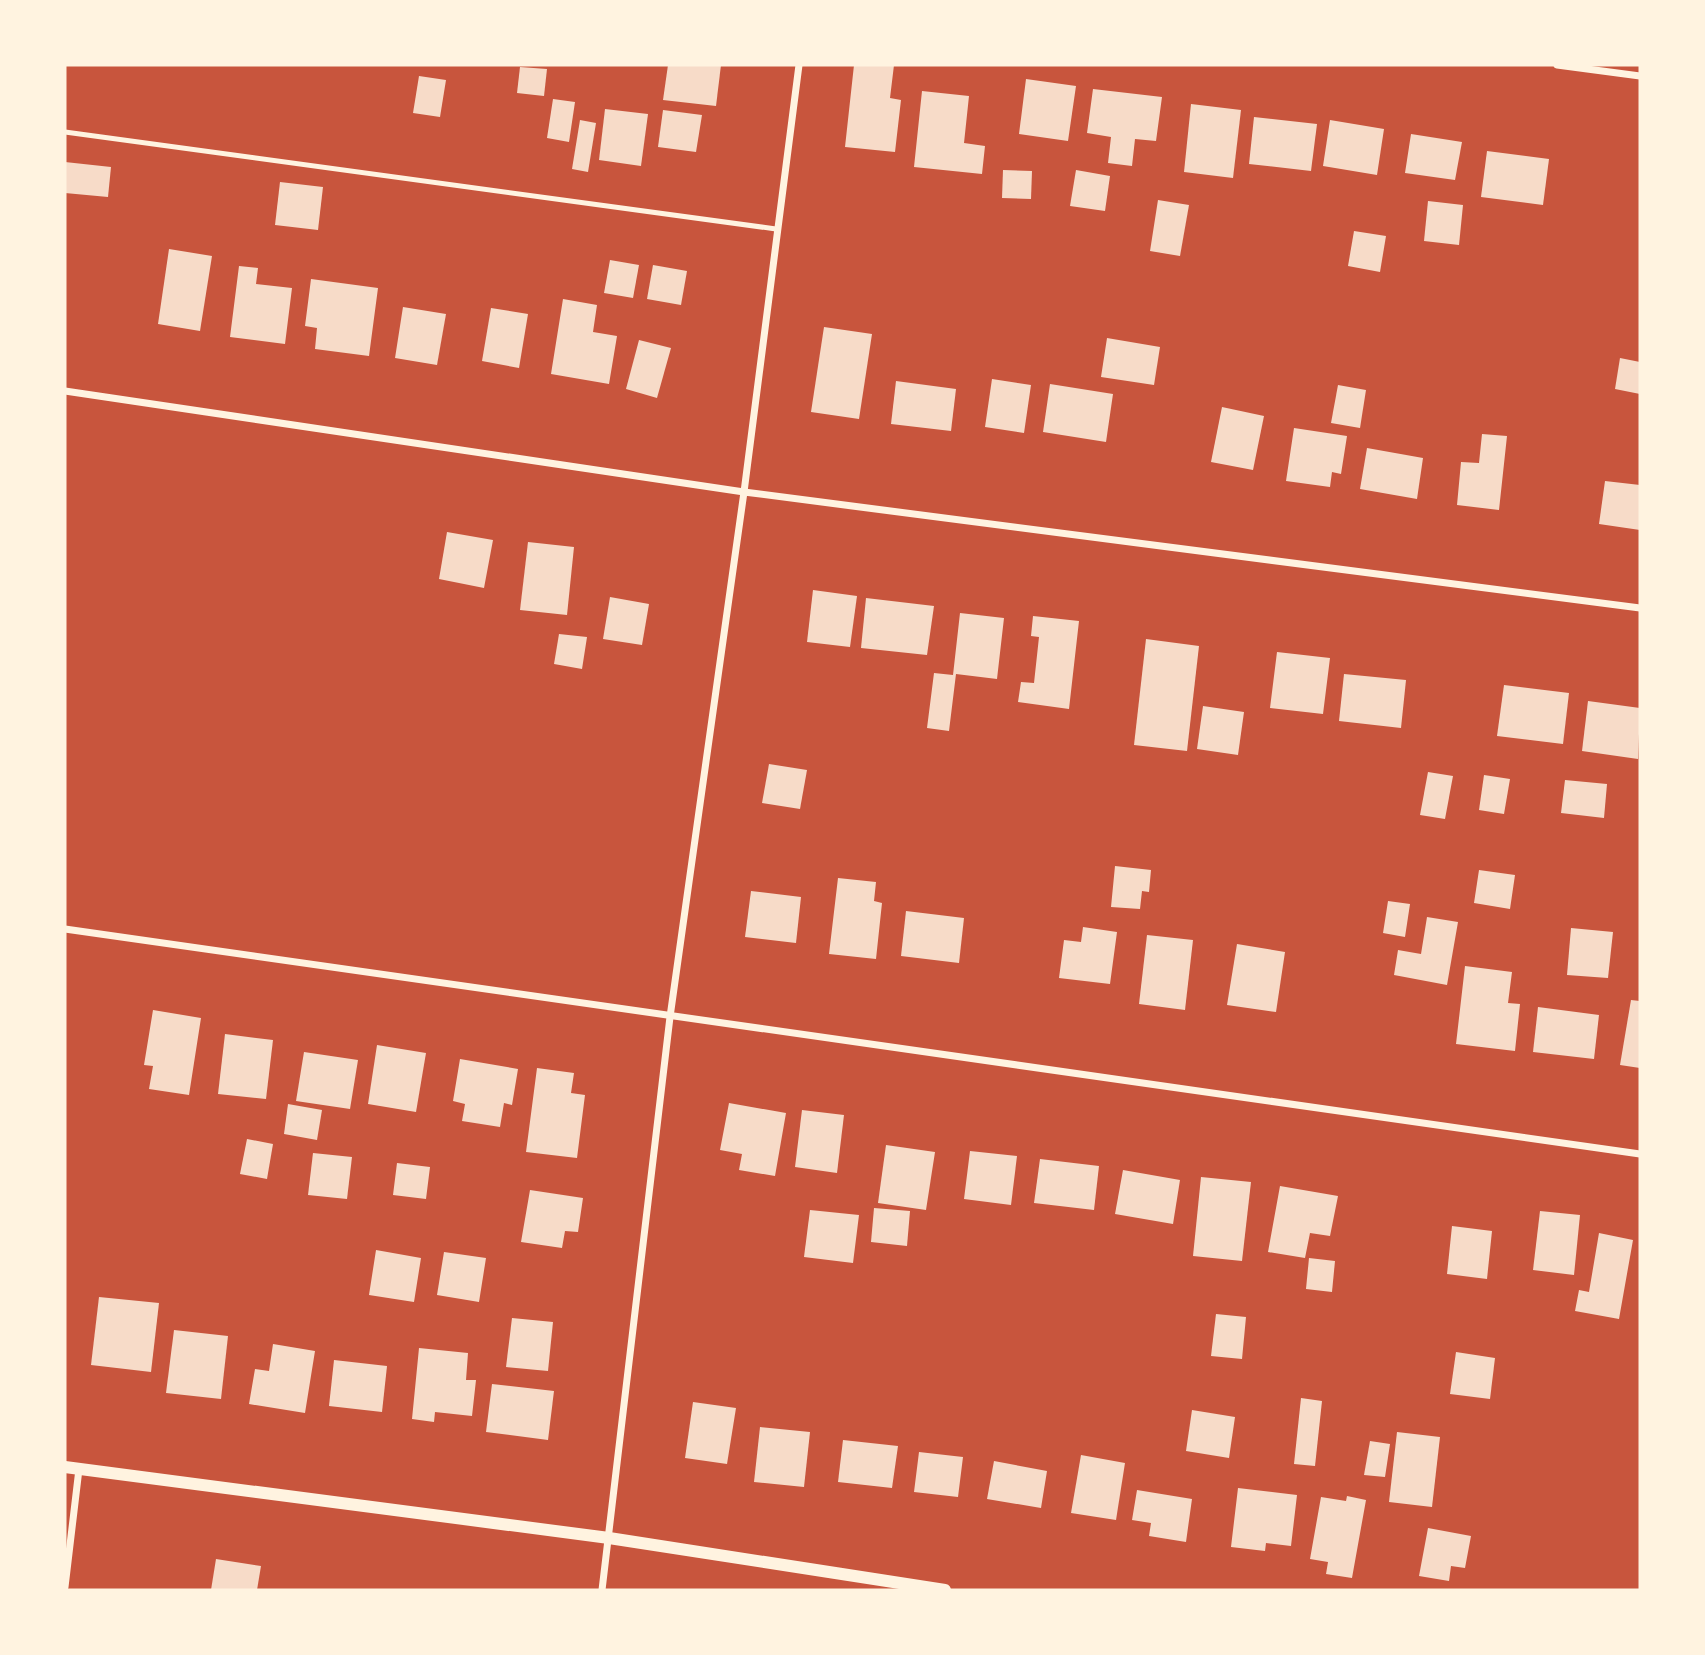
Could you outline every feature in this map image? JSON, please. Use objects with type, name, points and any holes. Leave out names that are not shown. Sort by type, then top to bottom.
[{"type":"street","points":[[602,1590],[670,1017],[744,492],[799,65]]},
{"type":"street","points":[[1557,65],[1640,76]]},
{"type":"street","points":[[65,391],[744,492],[1640,608]]},
{"type":"street","points":[[65,929],[1640,1154]]},
{"type":"street","points":[[65,1467],[609,1538],[945,1590]]},
{"type":"street","points":[[65,1587],[79,1469]]},
{"type":"lane","points":[[65,132],[776,229]]},
{"type":"building","points":[[668,65],[721,65],[716,106],[663,100]]},
{"type":"building","points":[[854,65],[894,65],[890,98],[901,100],[895,152],[845,147]]},
{"type":"building","points":[[520,67],[547,69],[544,96],[517,93]]},
{"type":"building","points":[[419,76],[446,80],[440,117],[413,113]]},
{"type":"building","points":[[1026,79],[1076,86],[1068,141],[1019,134]]},
{"type":"building","points":[[1093,89],[1162,97],[1156,141],[1135,139],[1132,166],[1108,163],[1111,137],[1087,133]]},
{"type":"building","points":[[922,91],[969,96],[964,143],[985,146],[982,174],[914,167]]},
{"type":"building","points":[[553,99],[575,102],[569,142],[547,138]]},
{"type":"building","points":[[1191,104],[1241,110],[1233,178],[1184,172]]},
{"type":"building","points":[[605,109],[648,114],[641,166],[599,160]]},
{"type":"building","points":[[663,110],[702,115],[696,152],[658,147]]},
{"type":"building","points":[[1254,117],[1317,124],[1311,171],[1249,164]]},
{"type":"building","points":[[580,120],[596,123],[588,172],[572,169]]},
{"type":"building","points":[[1330,120],[1384,129],[1377,175],[1323,166]]},
{"type":"building","points":[[1411,134],[1462,142],[1455,180],[1405,173]]},
{"type":"building","points":[[1487,151],[1549,159],[1543,205],[1481,197]]},
{"type":"building","points":[[65,162],[111,167],[108,197],[65,193]]},
{"type":"building","points":[[1003,170],[1032,171],[1031,199],[1002,198]]},
{"type":"building","points":[[1076,170],[1110,176],[1105,211],[1070,206]]},
{"type":"building","points":[[280,182],[323,187],[318,230],[275,225]]},
{"type":"building","points":[[1158,200],[1189,205],[1180,256],[1150,251]]},
{"type":"building","points":[[1428,201],[1463,205],[1459,245],[1424,241]]},
{"type":"building","points":[[1354,231],[1386,236],[1380,272],[1348,266]]},
{"type":"building","points":[[169,249],[212,256],[200,331],[158,324]]},
{"type":"building","points":[[610,260],[639,265],[633,298],[604,293]]},
{"type":"building","points":[[653,265],[687,271],[681,305],[647,299]]},
{"type":"building","points":[[239,266],[258,268],[256,284],[292,288],[285,344],[230,337]]},
{"type":"building","points":[[311,279],[378,288],[369,356],[315,349],[317,328],[305,326]]},
{"type":"building","points":[[563,299],[597,305],[593,332],[617,336],[609,384],[551,374]]},
{"type":"building","points":[[403,307],[446,314],[437,365],[395,358]]},
{"type":"building","points":[[491,308],[528,314],[519,368],[482,361]]},
{"type":"building","points":[[824,327],[872,334],[859,419],[811,412]]},
{"type":"building","points":[[1107,338],[1160,347],[1154,385],[1101,377]]},
{"type":"building","points":[[639,340],[671,348],[657,398],[626,389]]},
{"type":"building","points":[[1620,358],[1640,362],[1640,394],[1615,389]]},
{"type":"building","points":[[992,379],[1031,385],[1024,433],[985,427]]},
{"type":"building","points":[[896,381],[956,389],[951,431],[891,424]]},
{"type":"building","points":[[1050,384],[1113,394],[1106,442],[1043,432]]},
{"type":"building","points":[[1338,385],[1366,390],[1360,428],[1331,423]]},
{"type":"building","points":[[1222,407],[1264,416],[1253,470],[1211,462]]},
{"type":"building","points":[[1294,428],[1347,436],[1341,474],[1332,472],[1330,487],[1286,481]]},
{"type":"building","points":[[1482,434],[1507,436],[1499,510],[1457,505],[1461,462],[1479,463]]},
{"type":"building","points":[[1367,448],[1423,458],[1417,499],[1360,489]]},
{"type":"building","points":[[1605,481],[1640,485],[1640,530],[1599,524]]},
{"type":"building","points":[[447,532],[493,540],[484,588],[439,579]]},
{"type":"building","points":[[528,542],[574,547],[567,615],[520,610]]},
{"type":"building","points":[[813,590],[857,596],[850,647],[807,642]]},
{"type":"building","points":[[610,597],[649,604],[642,645],[603,639]]},
{"type":"building","points":[[866,598],[934,606],[927,655],[861,648]]},
{"type":"building","points":[[960,613],[1004,618],[997,679],[956,674],[949,731],[927,728],[934,673],[953,675]]},
{"type":"building","points":[[1033,616],[1079,621],[1069,709],[1018,702],[1021,682],[1034,683],[1039,637],[1031,636]]},
{"type":"building","points":[[559,634],[587,637],[582,669],[554,664]]},
{"type":"building","points":[[1146,639],[1199,646],[1187,751],[1134,745]]},
{"type":"building","points":[[1277,652],[1330,658],[1323,714],[1270,708]]},
{"type":"building","points":[[1344,674],[1406,680],[1401,728],[1339,721]]},
{"type":"building","points":[[1504,685],[1569,693],[1563,744],[1497,736]]},
{"type":"building","points":[[1588,701],[1640,708],[1638,759],[1582,751]]},
{"type":"building","points":[[1203,706],[1244,712],[1238,755],[1197,749]]},
{"type":"building","points":[[769,764],[807,770],[800,809],[762,803]]},
{"type":"building","points":[[1428,772],[1453,776],[1445,819],[1420,815]]},
{"type":"building","points":[[1484,775],[1510,779],[1504,814],[1479,810]]},
{"type":"building","points":[[1565,780],[1607,784],[1604,818],[1561,813]]},
{"type":"building","points":[[1115,866],[1151,870],[1149,892],[1142,891],[1140,909],[1111,907]]},
{"type":"building","points":[[1479,870],[1515,875],[1510,909],[1474,903]]},
{"type":"building","points":[[838,878],[876,882],[874,901],[882,903],[876,959],[829,954]]},
{"type":"building","points":[[751,891],[801,897],[796,943],[745,937]]},
{"type":"building","points":[[1388,901],[1410,904],[1405,937],[1383,933]]},
{"type":"building","points":[[906,911],[964,918],[959,963],[901,956]]},
{"type":"building","points":[[1427,917],[1458,922],[1447,985],[1394,975],[1398,950],[1421,954]]},
{"type":"building","points":[[1083,927],[1117,932],[1110,984],[1059,978],[1064,940],[1081,942]]},
{"type":"building","points":[[1571,928],[1613,932],[1608,978],[1567,975]]},
{"type":"building","points":[[1147,935],[1193,940],[1185,1010],[1139,1004]]},
{"type":"building","points":[[1237,944],[1285,952],[1276,1012],[1227,1005]]},
{"type":"building","points":[[1465,966],[1512,972],[1508,1003],[1520,1004],[1515,1051],[1456,1044]]},
{"type":"building","points":[[1631,1000],[1640,1001],[1640,1068],[1620,1065]]},
{"type":"building","points":[[1538,1007],[1599,1015],[1594,1059],[1533,1052]]},
{"type":"building","points":[[153,1010],[201,1018],[189,1095],[149,1089],[153,1066],[144,1065]]},
{"type":"building","points":[[225,1034],[273,1040],[266,1099],[218,1094]]},
{"type":"building","points":[[377,1045],[426,1053],[416,1112],[368,1104]]},
{"type":"building","points":[[304,1052],[358,1060],[350,1109],[296,1101]]},
{"type":"building","points":[[460,1059],[518,1069],[512,1105],[504,1103],[500,1127],[462,1121],[465,1104],[453,1101]]},
{"type":"building","points":[[537,1068],[574,1073],[571,1093],[585,1095],[577,1158],[526,1152]]},
{"type":"building","points":[[729,1103],[786,1113],[775,1176],[739,1170],[742,1154],[720,1150]]},
{"type":"building","points":[[288,1104],[322,1110],[317,1140],[284,1134]]},
{"type":"building","points":[[802,1110],[844,1115],[837,1173],[795,1167]]},
{"type":"building","points":[[247,1139],[273,1144],[267,1179],[240,1174]]},
{"type":"building","points":[[886,1145],[935,1152],[926,1210],[878,1203]]},
{"type":"building","points":[[970,1151],[1017,1156],[1011,1205],[964,1199]]},
{"type":"building","points":[[313,1153],[352,1157],[347,1199],[308,1195]]},
{"type":"building","points":[[1040,1159],[1099,1166],[1094,1210],[1034,1203]]},
{"type":"building","points":[[397,1163],[430,1167],[426,1199],[393,1195]]},
{"type":"building","points":[[1123,1170],[1180,1180],[1173,1224],[1115,1214]]},
{"type":"building","points":[[1201,1177],[1251,1182],[1242,1261],[1193,1256]]},
{"type":"building","points":[[1280,1186],[1338,1196],[1330,1236],[1310,1233],[1305,1258],[1268,1252]]},
{"type":"building","points":[[530,1190],[583,1198],[578,1232],[565,1231],[562,1248],[521,1242]]},
{"type":"building","points":[[874,1208],[910,1211],[907,1246],[871,1242]]},
{"type":"building","points":[[810,1210],[859,1215],[853,1263],[804,1257]]},
{"type":"building","points":[[1540,1211],[1580,1215],[1574,1275],[1533,1270]]},
{"type":"building","points":[[1452,1226],[1492,1231],[1487,1279],[1447,1274]]},
{"type":"building","points":[[1599,1233],[1633,1240],[1619,1319],[1575,1311],[1579,1290],[1589,1292]]},
{"type":"building","points":[[376,1250],[421,1258],[414,1302],[369,1295]]},
{"type":"building","points":[[444,1252],[486,1258],[479,1302],[437,1295]]},
{"type":"building","points":[[1309,1258],[1335,1261],[1332,1292],[1306,1289]]},
{"type":"building","points":[[99,1297],[159,1303],[151,1372],[91,1365]]},
{"type":"building","points":[[1216,1314],[1246,1317],[1242,1359],[1211,1356]]},
{"type":"building","points":[[512,1318],[553,1322],[548,1371],[506,1367]]},
{"type":"building","points":[[174,1330],[228,1336],[221,1399],[166,1393]]},
{"type":"building","points":[[273,1344],[315,1351],[305,1413],[249,1404],[255,1369],[269,1371]]},
{"type":"building","points":[[419,1348],[468,1353],[466,1380],[476,1380],[472,1416],[435,1412],[434,1422],[412,1419]]},
{"type":"building","points":[[1456,1352],[1495,1358],[1490,1399],[1450,1394]]},
{"type":"building","points":[[334,1360],[387,1366],[382,1412],[329,1406]]},
{"type":"building","points":[[492,1384],[554,1391],[548,1440],[486,1432]]},
{"type":"building","points":[[1301,1398],[1322,1401],[1315,1466],[1294,1464]]},
{"type":"building","points":[[693,1402],[736,1408],[727,1464],[685,1458]]},
{"type":"building","points":[[1192,1410],[1235,1417],[1229,1458],[1186,1451]]},
{"type":"building","points":[[760,1427],[810,1432],[804,1487],[754,1482]]},
{"type":"building","points":[[1397,1432],[1440,1437],[1432,1507],[1389,1502]]},
{"type":"building","points":[[843,1440],[898,1446],[892,1488],[838,1482]]},
{"type":"building","points":[[1370,1441],[1390,1444],[1385,1477],[1364,1475]]},
{"type":"building","points":[[919,1452],[963,1457],[958,1497],[914,1492]]},
{"type":"building","points":[[1081,1455],[1125,1463],[1116,1520],[1071,1513]]},
{"type":"building","points":[[994,1461],[1047,1471],[1041,1508],[987,1499]]},
{"type":"building","points":[[1238,1488],[1297,1495],[1291,1546],[1266,1543],[1265,1551],[1231,1547]]},
{"type":"building","points":[[1137,1490],[1192,1499],[1186,1542],[1149,1536],[1151,1523],[1132,1520]]},
{"type":"building","points":[[1347,1496],[1366,1500],[1352,1578],[1326,1574],[1328,1562],[1310,1559],[1321,1497],[1346,1501]]},
{"type":"building","points":[[1428,1528],[1471,1536],[1465,1568],[1451,1566],[1449,1581],[1419,1576]]},
{"type":"building","points":[[216,1559],[261,1566],[257,1590],[211,1590]]}]
